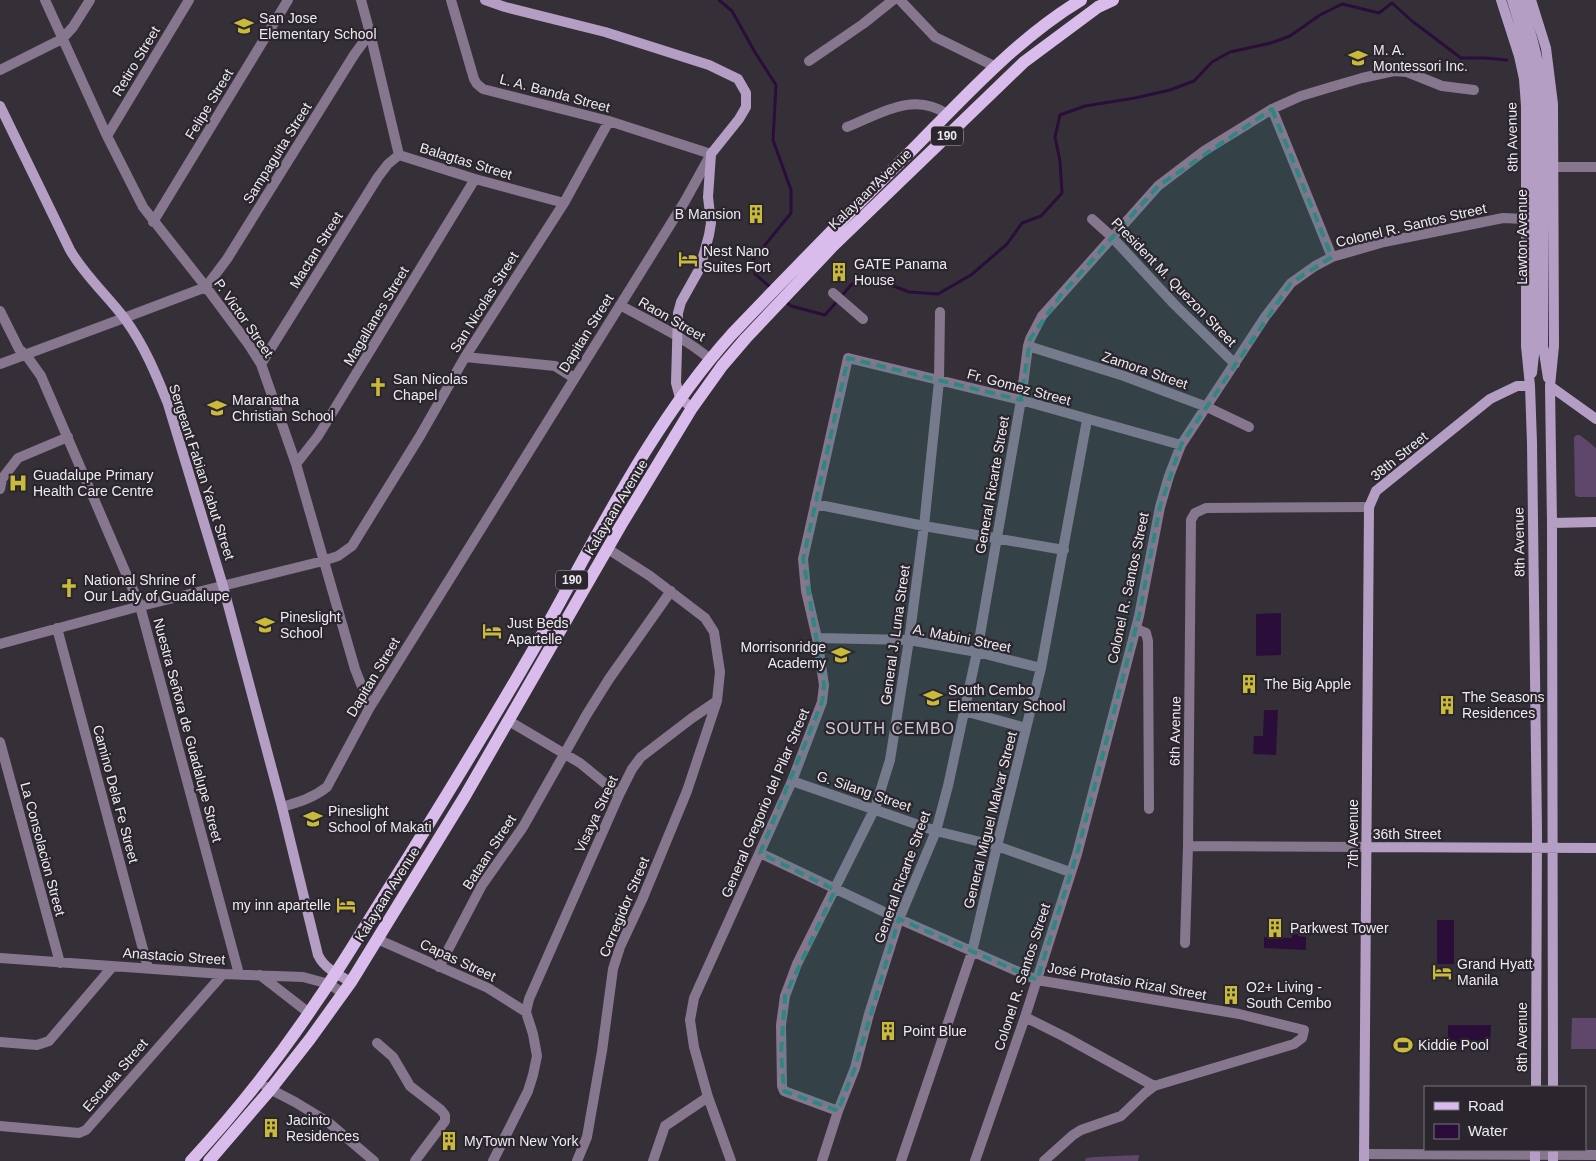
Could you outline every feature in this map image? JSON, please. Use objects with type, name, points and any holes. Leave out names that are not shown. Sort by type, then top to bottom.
[{"type":"main road","name":"Kalayaan Avenue","points":[[209,1161],[270,1090],[351,982],[465,796],[692,408],[722,366],[768,315],[790,283],[948,114],[1025,40],[1081,0]]},
{"type":"main road","name":"Kalayaan Avenue","points":[[191,1161],[230,1119],[258,1083],[332,978],[467,764],[636,469],[680,398],[710,358],[761,304],[790,283],[833,246],[1024,62],[1098,7],[1113,0]]},
{"type":"street","name":"P. Victor Street","points":[[46,0],[62,39],[136,194],[154,222],[206,286],[250,345],[261,364],[296,464],[352,660],[370,707]]},
{"type":"street","points":[[0,70],[62,39],[73,27],[90,0]]},
{"type":"street","name":"Retiro Street","points":[[107,136],[189,0]]},
{"type":"street","name":"Felipe Street","points":[[154,222],[288,0]]},
{"type":"street","name":"Balagtas Street","points":[[361,0],[400,155],[475,179],[564,203]]},
{"type":"street","name":"L. A. Banda Street","points":[[451,0],[474,79],[483,89],[609,121],[711,154]]},
{"type":"street","name":"Dapitan Street","points":[[282,807],[316,796],[326,787],[370,707],[685,200],[711,154],[739,119],[746,107],[746,92],[738,79],[710,65],[605,32],[504,7],[486,0]]},
{"type":"street","points":[[809,62],[893,0]]},
{"type":"street","points":[[900,0],[936,37],[996,67]]},
{"type":"street","name":"Lawton Avenue","points":[[1512,0],[1528,53],[1533,78],[1540,142],[1543,346],[1550,386]]},
{"type":"street","name":"Lawton Avenue","points":[[1521,0],[1542,76],[1544,105],[1540,142],[1535,358],[1530,386]]},
{"type":"street","points":[[1531,0],[1546,48],[1553,104],[1554,346],[1550,386],[1553,1086]]},
{"type":"street","name":"8th Avenue","points":[[1504,3],[1524,79],[1526,106],[1526,346],[1530,386],[1537,848],[1536,1086]]},
{"type":"street","name":"Sampaguita Street","points":[[206,286],[227,258],[370,32]]},
{"type":"street","name":"General Ricarte Street","points":[[822,1161],[838,1111],[855,1068],[869,1014],[899,919],[936,830],[948,786],[976,652],[1021,400],[1028,346],[1042,316],[1158,186],[1204,152],[1272,108],[1324,89],[1394,71],[1408,72],[1442,86],[1474,90]]},
{"type":"street","points":[[847,127],[900,105],[913,103],[928,104],[948,114]]},
{"type":"street","name":"Sergeant Fabian Yabut Street","points":[[0,106],[78,265],[124,318],[143,348],[168,404],[224,586],[282,807],[318,955],[332,978],[351,982]]},
{"type":"street","points":[[1272,108],[1332,257]]},
{"type":"street","name":"San Nicolas Street","points":[[0,644],[140,606],[323,561],[338,556],[352,546],[466,357],[564,203],[609,121]]},
{"type":"street","points":[[692,408],[680,398],[676,383],[678,313],[681,302],[700,268],[710,235],[711,223],[708,197],[711,154]]},
{"type":"street","name":"Mactan Street","points":[[261,364],[378,177],[388,164],[400,155]]},
{"type":"street","points":[[1553,167],[1596,167]]},
{"type":"street","name":"Magallanes Street","points":[[296,464],[318,436],[475,179]]},
{"type":"street","name":"Colonel R. Santos Street","points":[[975,1161],[1038,980],[1077,854],[1136,628],[1160,507],[1181,444],[1265,317],[1291,283],[1315,266],[1332,257],[1384,242],[1503,218],[1526,219]]},
{"type":"street","name":"President M. Quezon Street","points":[[1092,219],[1235,364]]},
{"type":"street","points":[[0,364],[206,286]]},
{"type":"street","points":[[834,293],[863,319]]},
{"type":"street","name":"Raon Street","points":[[620,305],[666,331],[677,335],[710,358]]},
{"type":"street","name":"Nuestra Señora de Guadalupe Street","points":[[0,312],[19,349],[26,355],[41,376],[140,606],[239,974]]},
{"type":"street","name":"General J. Luna Street","points":[[838,1111],[784,1091],[782,1086],[781,1025],[785,996],[797,964],[875,808],[890,760],[909,640],[924,526],[939,381],[940,312]]},
{"type":"street","name":"Zamora Street","points":[[1028,346],[1124,376],[1207,407],[1249,427]]},
{"type":"street","points":[[466,357],[555,366],[574,378]]},
{"type":"street","name":"Fr. Gomez Street","points":[[848,358],[1021,400],[1087,420],[1181,444]]},
{"type":"street","name":"General Gregorio del Pilar Street","points":[[731,1161],[708,1097],[694,1047],[690,1020],[694,998],[792,781],[822,702],[824,686],[817,638],[806,591],[803,563],[848,358]]},
{"type":"street","name":"38th Street","points":[[1369,507],[1376,491],[1490,399],[1517,386],[1530,386]]},
{"type":"street","points":[[1550,386],[1596,419]]},
{"type":"street","name":"General Miguel Malvar Street","points":[[901,1161],[972,952],[996,846],[1041,668],[1087,420]]},
{"type":"street","points":[[0,489],[2,479],[18,458],[68,437]]},
{"type":"street","points":[[815,504],[924,526],[1064,550]]},
{"type":"street","name":"6th Avenue","points":[[1185,943],[1188,846],[1191,520],[1196,513],[1206,508],[1369,507]]},
{"type":"street","name":"7th Avenue","points":[[1364,1158],[1369,507]]},
{"type":"street","points":[[1552,523],[1596,522]]},
{"type":"street","points":[[608,549],[671,591],[705,618],[714,632],[720,672],[716,700]]},
{"type":"street","name":"Bataan Street","points":[[439,967],[482,885],[523,826],[609,679],[671,591]]},
{"type":"street","name":"Camino Dela Fe Street","points":[[57,628],[148,968]]},
{"type":"street","points":[[1136,628],[1146,633],[1148,641],[1149,808]]},
{"type":"street","name":"A. Mabini Street","points":[[817,638],[909,640],[976,652],[1041,668]]},
{"type":"street","name":"Visaya Street","points":[[526,1012],[528,999],[632,769],[641,758],[716,700]]},
{"type":"street","name":"Corregidor Street","points":[[578,1161],[587,1137],[602,1051],[613,969],[620,947],[642,900],[687,791],[716,700]]},
{"type":"street","points":[[964,711],[1026,728]]},
{"type":"street","points":[[509,721],[589,770],[619,795]]},
{"type":"street","name":"La Consolacion Street","points":[[0,742],[60,963]]},
{"type":"street","name":"G. Silang Street","points":[[792,781],[936,830],[996,846],[1070,872]]},
{"type":"street","name":"36th Street","points":[[1188,846],[1596,848]]},
{"type":"street","name":"José Protasio Rizal Street","points":[[760,853],[835,890],[1038,980],[1239,1014],[1304,1030],[1302,1038],[1294,1044],[1154,1086]]},
{"type":"street","name":"Capas Street","points":[[377,939],[488,988],[526,1012]]},
{"type":"street","name":"Anastacio Street","points":[[0,958],[223,974],[332,978],[343,993]]},
{"type":"street","points":[[0,1042],[38,1044],[49,1041],[113,966]]},
{"type":"street","name":"Escuela Street","points":[[0,1126],[79,1133],[86,1130],[223,974]]},
{"type":"street","points":[[260,975],[309,1013]]},
{"type":"street","points":[[493,1161],[528,1091],[532,1075],[536,1045],[526,1012]]},
{"type":"street","points":[[1025,1017],[1154,1086],[1121,1116],[1081,1130],[1044,1161]]},
{"type":"street","points":[[377,1043],[393,1057],[410,1086],[445,1115],[445,1121],[415,1161]]},
{"type":"street","points":[[258,1083],[328,1122],[374,1161]]},
{"type":"street","points":[[653,1161],[665,1126],[708,1097]]},
{"type":"street","points":[[1364,1158],[1596,1155]]},
{"type":"highlighted area","points":[[1272,109],[1332,257],[1291,283],[1181,445],[1160,507],[1139,616],[1077,854],[1037,980],[899,919],[855,1068],[838,1111],[784,1091],[781,1053],[785,996],[835,890],[760,853],[822,702],[824,685],[803,559],[848,358],[1021,400],[1030,339],[1061,295],[1158,186]]},
{"type":"shaded area","points":[[1576,435],[1580,435],[1596,448],[1596,497],[1578,497],[1575,495],[1574,438]]},
{"type":"shaded area","points":[[1572,1018],[1596,1018],[1596,1049],[1571,1049]]},
{"type":"shaded area","points":[[1139,1155],[1138,1161],[1085,1161],[1086,1158]]},
{"type":"water","points":[[1281,613],[1281,655],[1256,656],[1256,614]]},
{"type":"water","points":[[1264,710],[1278,710],[1276,755],[1253,754],[1254,736],[1263,736]]},
{"type":"water","points":[[1437,920],[1454,920],[1454,964],[1437,964]]},
{"type":"water","points":[[1292,934],[1306,937],[1306,950],[1264,948],[1264,937],[1292,938]]},
{"type":"water","points":[[1448,1025],[1491,1025],[1490,1046],[1448,1045]]},
{"type":"waterway","points":[[719,0],[732,11],[776,85],[773,140],[791,190],[791,213],[751,262],[755,274],[771,288]]},
{"type":"waterway","points":[[785,301],[791,306],[825,315],[852,284],[873,278],[909,292],[938,294],[971,275],[1007,244],[1022,223],[1041,216],[1062,193],[1060,161],[1055,137],[1060,115],[1085,106],[1170,90],[1194,81],[1212,62],[1230,52],[1271,43],[1290,36],[1320,15],[1342,4],[1379,13],[1392,3],[1412,21],[1461,58],[1507,60]]},
{"type":"place","name":"San Jose Elementary School","points":[[244,26]]},
{"type":"place","name":"M. A. Montessori Inc.","points":[[1358,58]]},
{"type":"place","name":"B Mansion","points":[[756,214]]},
{"type":"place","name":"Nest Nano Suites Fort","points":[[688,259]]},
{"type":"place","name":"GATE Panama House","points":[[839,272]]},
{"type":"place","name":"San Nicolas Chapel","points":[[378,387]]},
{"type":"place","name":"Maranatha Christian School","points":[[217,408]]},
{"type":"place","name":"Guadalupe Primary Health Care Centre","points":[[18,483]]},
{"type":"place","name":"National Shrine of Our Lady of Guadalupe","points":[[69,588]]},
{"type":"place","name":"Pineslight School","points":[[265,625]]},
{"type":"place","name":"Just Beds Apartelle","points":[[492,631]]},
{"type":"place","name":"Morrisonridge Academy","points":[[841,655]]},
{"type":"place","name":"The Big Apple","points":[[1249,684]]},
{"type":"place","name":"South Cembo Elementary School","points":[[933,698]]},
{"type":"place","name":"The Seasons Residences","points":[[1447,705]]},
{"type":"place","name":"Pineslight School of Makati","points":[[313,819]]},
{"type":"place","name":"my inn apartelle","points":[[346,905]]},
{"type":"place","name":"Parkwest Tower","points":[[1275,928]]},
{"type":"place","name":"Grand Hyatt Manila","points":[[1442,972]]},
{"type":"place","name":"O2+ Living - South Cembo","points":[[1231,995]]},
{"type":"place","name":"Point Blue","points":[[888,1031]]},
{"type":"place","name":"Kiddie Pool","points":[[1403,1045]]},
{"type":"place","name":"Jacinto Residences","points":[[271,1128]]},
{"type":"place","name":"MyTown New York","points":[[449,1141]]},
{"type":"district","name":"SOUTH CEMBO","points":[[890,728]]}]
